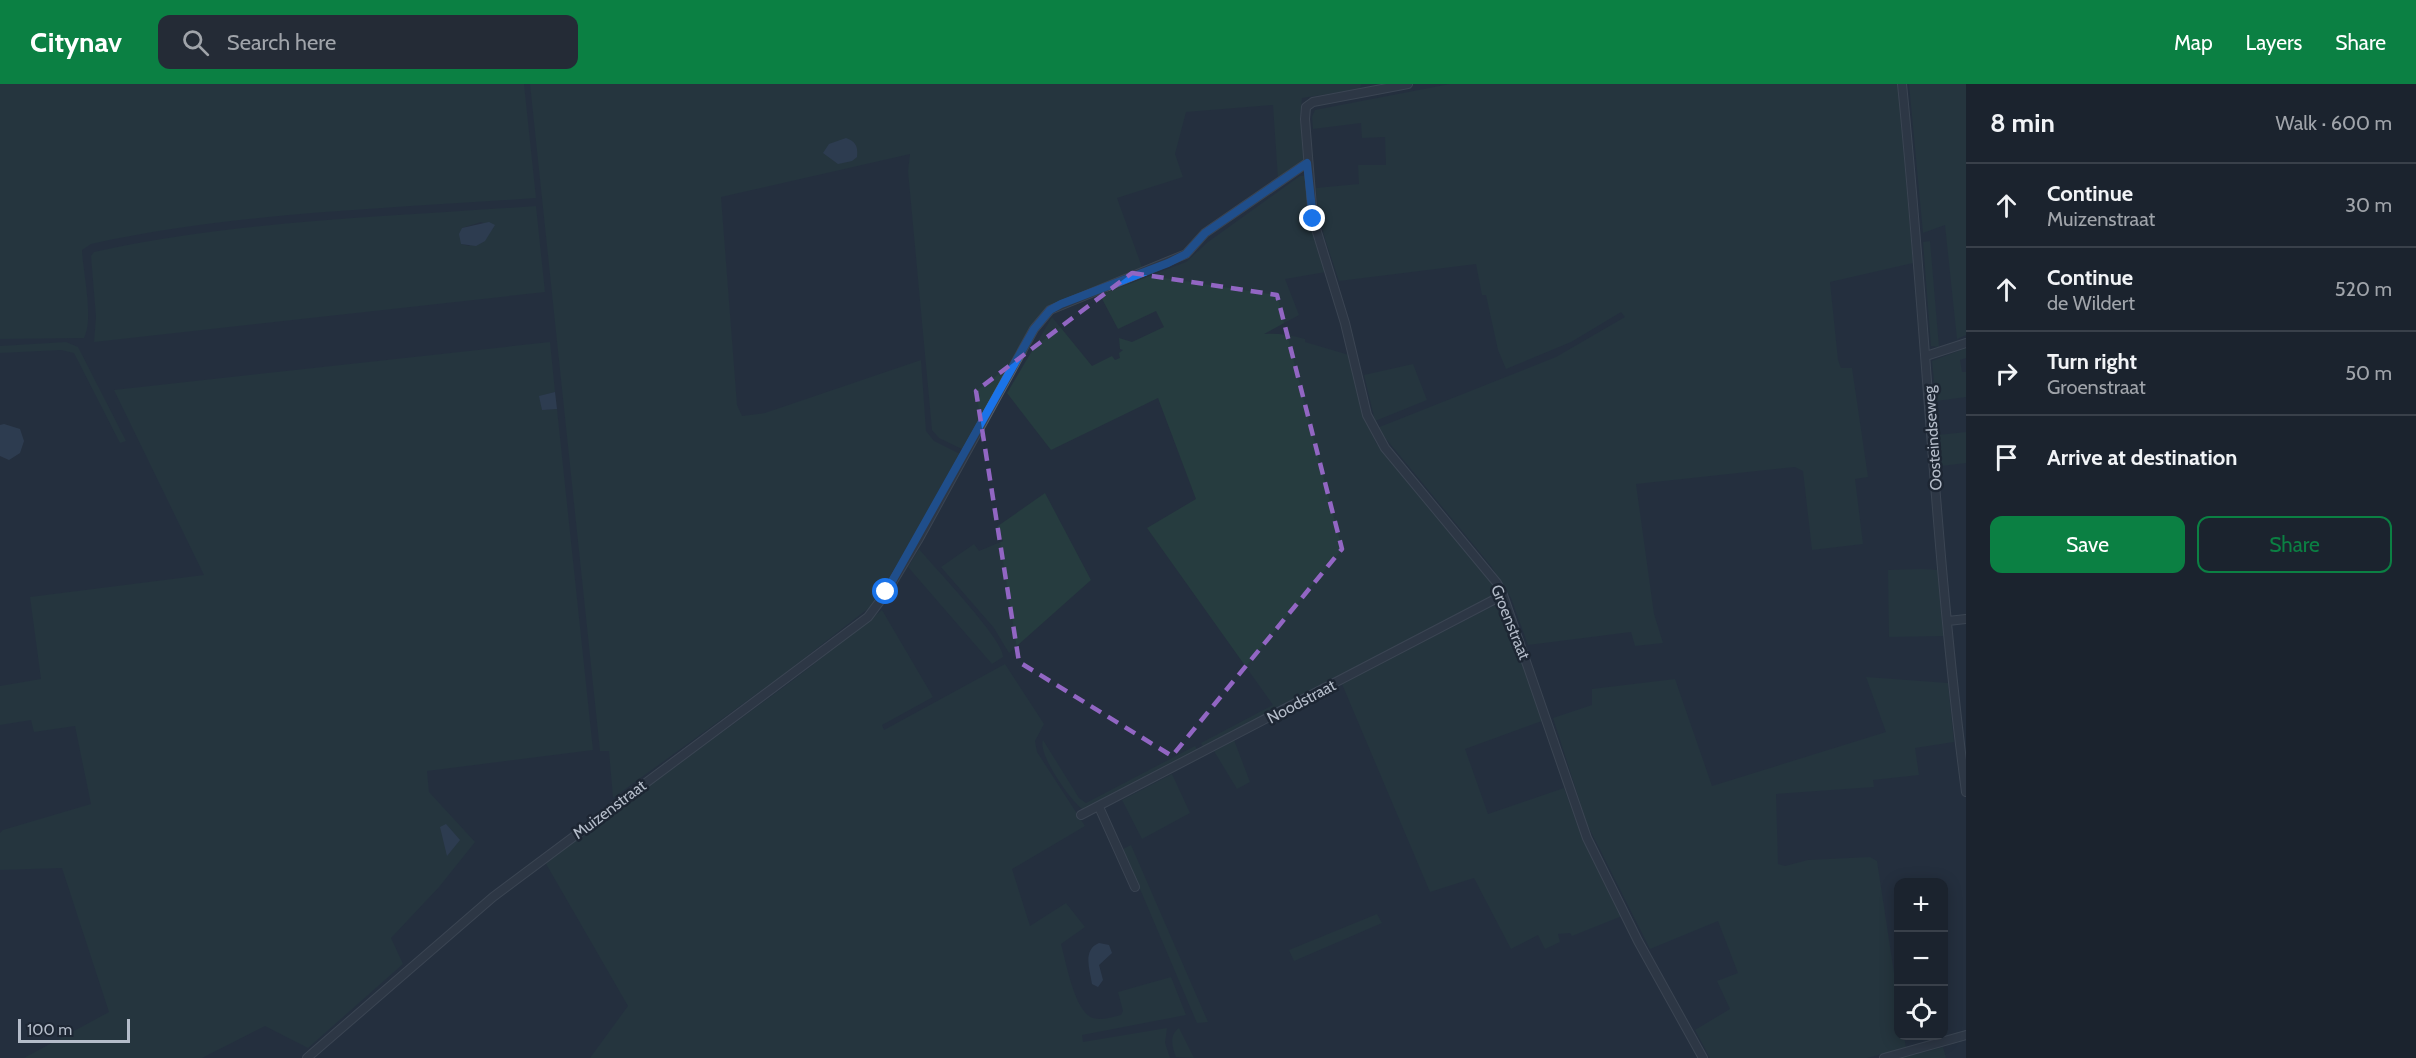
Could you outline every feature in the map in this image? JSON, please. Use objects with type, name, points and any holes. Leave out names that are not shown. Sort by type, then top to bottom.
[{"type":"street","points":[[1365,88],[1408,84]]},
{"type":"street","name":"Oosteindseweg","points":[[1902,84],[1926,356],[1938,527],[1966,792]]},
{"type":"street","name":"Groenstraat","points":[[1365,88],[1313,102],[1306,107],[1307,163],[1313,219],[1345,323],[1354,367],[1374,431],[1384,448],[1497,583],[1587,838],[1638,941],[1703,1058]]},
{"type":"street","name":"Muizenstraat","points":[[307,1058],[493,897],[868,617],[906,559],[1034,329],[1050,310],[1186,254],[1205,233],[1307,163]]},
{"type":"street","points":[[1926,356],[1966,343]]},
{"type":"street","name":"Noodstraat","points":[[1081,814],[1099,807],[1503,595]]},
{"type":"street","points":[[1948,621],[1966,619]]},
{"type":"street","points":[[1099,807],[1135,887]]},
{"type":"street","points":[[1884,1058],[1966,1035]]},
{"type":"highlighted area","points":[[1132,273],[1277,295],[1342,549],[1172,756],[1019,662],[976,391]]},
{"type":"green space","points":[[0,84],[524,84],[536,198],[256,218],[146,233],[91,244],[82,250],[88,307],[87,329],[84,338],[0,339]]},
{"type":"green space","points":[[530,84],[1361,84],[1360,89],[1302,98],[1300,118],[1305,161],[1278,179],[1273,105],[1186,112],[1175,154],[1183,177],[1117,198],[1143,270],[1050,307],[964,450],[939,438],[932,430],[908,171],[910,154],[721,197],[737,405],[742,416],[765,413],[921,360],[926,431],[934,441],[962,455],[881,594],[870,607],[784,674],[613,798],[609,751],[600,751]]},
{"type":"green space","points":[[1450,84],[1898,84],[1913,263],[1830,282],[1838,360],[1841,368],[1852,368],[1868,477],[1855,479],[1863,544],[1812,550],[1803,471],[1795,467],[1636,484],[1654,614],[1663,643],[1635,646],[1631,632],[1528,645],[1511,598],[1491,566],[1377,428],[1556,357],[1625,317],[1621,312],[1571,342],[1506,369],[1498,350],[1486,295],[1482,295],[1476,264],[1339,281],[1324,235],[1317,200],[1316,188],[1359,184],[1358,165],[1386,165],[1385,137],[1362,138],[1361,123],[1313,129],[1312,117],[1315,110]]},
{"type":"green space","points":[[1909,84],[1966,84],[1966,335],[1957,339],[1945,225],[1923,233]]},
{"type":"green space","points":[[1300,176],[1305,176],[1309,213],[1326,272],[1285,279],[1299,315],[1264,334],[1279,334],[1305,339],[1305,342],[1349,355],[1361,410],[1376,443],[1489,579],[1498,595],[1204,749],[1201,743],[1273,705],[1147,528],[1196,499],[1158,398],[1051,450],[1007,393],[1052,317],[1092,366],[1112,356],[1115,360],[1120,358],[1119,353],[1123,350],[1120,349],[1119,338],[1132,342],[1164,327],[1156,311],[1118,329],[1100,295],[1186,262],[1208,242]]},
{"type":"green space","points":[[536,206],[545,292],[94,342],[96,317],[91,256],[94,252],[148,241],[258,226]],"holes":[[[481,222],[494,228],[469,246],[461,244],[462,228]]]},
{"type":"green space","points":[[1930,241],[1939,347],[1931,346],[1923,242]]},
{"type":"green space","points":[[66,342],[78,347],[126,441],[120,443],[74,353],[61,350],[0,353],[0,346]]},
{"type":"green space","points":[[550,342],[555,392],[540,396],[542,410],[557,409],[593,750],[427,771],[429,792],[475,842],[439,887],[391,938],[403,964],[308,1048],[265,1026],[202,1058],[24,1058],[109,1012],[62,868],[0,870],[0,833],[3,830],[91,804],[75,726],[34,732],[31,720],[0,725],[0,686],[41,679],[30,597],[204,575],[114,390]]},
{"type":"green space","points":[[1966,348],[1966,358],[1960,360],[1962,372],[1966,372],[1966,397],[1936,401],[1932,361]]},
{"type":"green space","points":[[1413,364],[1427,400],[1375,421],[1364,375]]},
{"type":"green space","points":[[1966,432],[1966,463],[1941,466],[1938,435]]},
{"type":"green space","points":[[1045,493],[1091,580],[1009,653],[994,628],[941,567],[974,544],[979,551],[1003,541],[995,528]]},
{"type":"green space","points":[[919,549],[981,620],[1001,648],[1003,657],[992,664],[908,567]]},
{"type":"green space","points":[[1888,570],[1938,570],[1945,636],[1889,637]]},
{"type":"green space","points":[[1502,604],[1542,721],[1465,749],[1488,814],[1564,788],[1582,838],[1622,916],[1572,936],[1570,933],[1558,934],[1560,942],[1545,949],[1538,935],[1511,949],[1474,878],[1430,892],[1342,684],[1493,606]]},
{"type":"green space","points":[[882,610],[933,697],[882,725],[884,730],[1005,664],[1044,724],[1035,741],[1037,752],[1085,826],[1012,869],[1030,926],[1066,903],[1085,927],[1061,944],[1076,997],[1081,1007],[1093,1018],[1103,1019],[1121,1015],[1123,1011],[1118,992],[1171,977],[1186,1015],[1082,1035],[1083,1042],[1167,1028],[1165,1043],[1170,1058],[590,1058],[628,1006],[545,862],[796,678]]},
{"type":"green space","points":[[1866,677],[1948,683],[1954,742],[1915,748],[1919,775],[1873,780],[1874,787],[1776,794],[1778,864],[1785,866],[1808,860],[1870,857],[1877,861],[1894,973],[1894,1040],[1905,1040],[1906,1048],[1867,1058],[1710,1058],[1695,1030],[1730,1009],[1717,981],[1738,973],[1718,921],[1650,949],[1587,824],[1553,718],[1592,705],[1592,689],[1675,679],[1712,786],[1886,732]]},
{"type":"green space","points":[[1043,740],[1079,798],[1086,803],[1195,746],[1199,752],[1085,811],[1072,799],[1057,778],[1045,756]]},
{"type":"green space","points":[[1234,740],[1250,782],[1237,789],[1214,751]]},
{"type":"green space","points":[[1172,774],[1190,813],[1142,839],[1122,800]]},
{"type":"green space","points":[[1131,845],[1208,1022],[1197,1023],[1123,849]]},
{"type":"green space","points":[[1377,914],[1382,923],[1294,961],[1289,950]]},
{"type":"green space","points":[[1179,1028],[1194,1058],[1176,1057],[1173,1038]]},
{"type":"green space","points":[[1943,1047],[1946,1058],[1900,1058]]},
{"type":"water","points":[[846,138],[857,147],[857,157],[852,161],[838,164],[823,153],[829,144]]},
{"type":"water","points":[[489,222],[495,225],[485,241],[476,246],[461,244],[459,234],[462,228]]},
{"type":"water","points":[[555,392],[557,409],[542,410],[539,396]]},
{"type":"water","points":[[0,425],[20,429],[24,441],[20,453],[9,460],[0,456]]},
{"type":"water","points":[[446,824],[460,840],[447,856],[440,827]]},
{"type":"water","points":[[1099,943],[1109,945],[1112,953],[1099,965],[1103,980],[1098,987],[1092,984],[1088,961],[1090,950]]},
{"type":"route","points":[[886,592],[918,540],[1034,329],[1050,310],[1186,254],[1205,233],[1307,163],[1313,219]]}]
